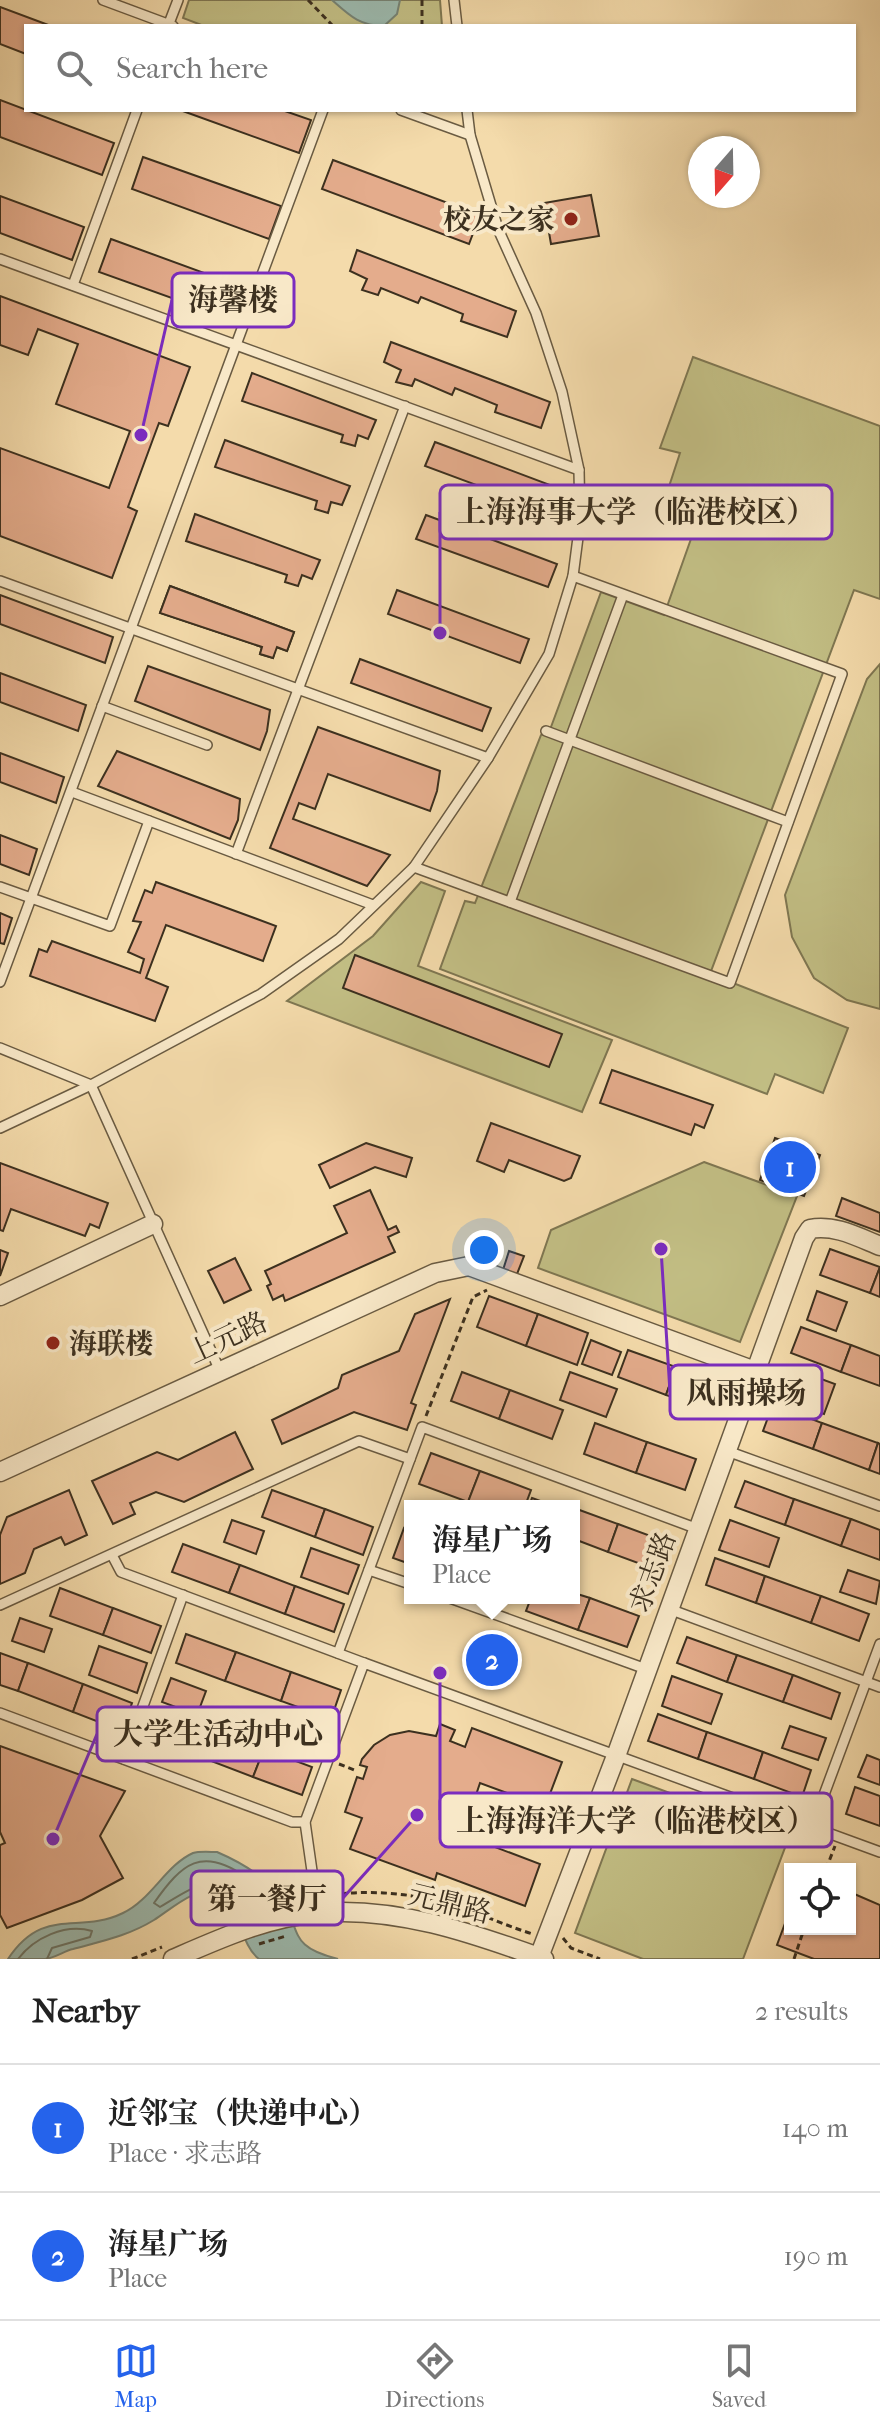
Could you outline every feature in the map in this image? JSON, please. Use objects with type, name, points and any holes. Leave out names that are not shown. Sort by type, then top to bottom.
[{"type":"street","points":[[0,1296],[153,1224]]},
{"type":"street","name":"求志路","points":[[541,1958],[555,1940],[646,1669],[804,1238],[810,1229],[833,1228],[880,1246]]},
{"type":"street","name":"上元路","points":[[0,1472],[435,1273],[469,1266],[755,1371]]},
{"type":"street","name":"元鼎路","points":[[173,1959],[238,1931],[294,1917],[322,1904],[361,1913],[430,1922],[541,1958]]},
{"type":"lane","points":[[103,0],[167,24]]},
{"type":"lane","points":[[170,24],[178,0]]},
{"type":"lane","points":[[454,0],[457,24]]},
{"type":"lane","points":[[73,285],[136,112]]},
{"type":"lane","points":[[0,982],[322,112]]},
{"type":"lane","points":[[407,112],[470,135]]},
{"type":"lane","points":[[0,1128],[91,1085],[261,994],[339,939],[414,867],[488,758],[549,654],[573,576],[580,522],[579,470],[562,392],[536,313],[498,229],[470,135],[467,112]]},
{"type":"lane","points":[[0,259],[579,470]]},
{"type":"lane","points":[[236,854],[405,406]]},
{"type":"lane","points":[[414,867],[730,983],[842,674],[573,576]]},
{"type":"lane","points":[[0,581],[488,758]]},
{"type":"lane","points":[[510,902],[623,595]]},
{"type":"lane","points":[[102,706],[207,745]]},
{"type":"lane","points":[[546,731],[788,822]]},
{"type":"lane","points":[[72,792],[373,905]]},
{"type":"lane","points":[[0,887],[110,926],[149,821]]},
{"type":"lane","points":[[0,1048],[91,1085],[220,1371]]},
{"type":"lane","points":[[338,1653],[422,1427],[698,1529]]},
{"type":"lane","points":[[0,1605],[359,1441],[410,1459]]},
{"type":"lane","points":[[727,1451],[880,1506]]},
{"type":"lane","points":[[112,1555],[121,1572],[880,1852]]},
{"type":"lane","points":[[369,1570],[404,1582]]},
{"type":"lane","points":[[124,1759],[183,1595]]},
{"type":"lane","points":[[467,1604],[646,1669]]},
{"type":"lane","points":[[669,1609],[880,1687]]},
{"type":"lane","points":[[812,1827],[880,1644]]},
{"type":"lane","points":[[322,1904],[305,1822],[364,1663]]},
{"type":"lane","points":[[0,1713],[292,1822],[305,1822]]},
{"type":"path","points":[[308,0],[331,24]]},
{"type":"path","points":[[422,0],[422,24]]},
{"type":"path","points":[[422,1427],[473,1297]]},
{"type":"path","points":[[328,1760],[357,1771]]},
{"type":"path","points":[[828,1863],[838,1837]]},
{"type":"path","points":[[322,1904],[383,1893],[418,1897],[462,1908],[555,1940]]},
{"type":"path","points":[[794,1959],[802,1935]]},
{"type":"path","points":[[258,1944],[287,1936]]},
{"type":"path","points":[[581,1959],[583,1953]]},
{"type":"shaded area","points":[[189,0],[440,0],[442,24],[199,24],[183,18]]},
{"type":"shaded area","points":[[693,357],[880,426],[880,599],[854,590],[710,974],[848,1028],[823,1093],[775,1074],[767,1094],[440,969],[465,901],[475,903],[541,735],[551,727],[601,592],[664,615],[692,536],[658,520],[680,453],[660,448]]},
{"type":"shaded area","points":[[880,664],[880,1009],[847,1000],[814,978],[792,937],[785,895],[867,679]]},
{"type":"shaded area","points":[[421,882],[445,891],[418,966],[612,1040],[582,1112],[287,1001],[373,936]]},
{"type":"shaded area","points":[[704,1162],[797,1196],[740,1342],[538,1268],[551,1230]]},
{"type":"shaded area","points":[[632,1779],[789,1837],[743,1959],[643,1959],[575,1933]]},
{"type":"water","points":[[332,0],[400,0],[397,14],[386,24],[368,24],[344,11]]},
{"type":"water","points":[[195,1852],[217,1852],[250,1870],[272,1888],[286,1907],[303,1942],[321,1954],[338,1959],[259,1959],[247,1944],[237,1915],[227,1899],[211,1891],[185,1899],[144,1926],[115,1938],[49,1958],[8,1959],[21,1942],[35,1932],[62,1924],[107,1919],[123,1913],[142,1900],[183,1858]]},
{"type":"building","points":[[0,7],[46,24],[24,24],[24,53],[0,44]]},
{"type":"building","points":[[0,100],[24,109],[24,112],[32,112],[114,143],[102,175],[0,137]]},
{"type":"building","points":[[186,112],[288,112],[311,120],[299,153]]},
{"type":"building","points":[[143,157],[281,206],[269,239],[132,189]]},
{"type":"building","points":[[333,160],[480,215],[469,244],[322,189]]},
{"type":"building","name":"校友之家","points":[[591,195],[599,236],[551,244],[544,203]]},
{"type":"building","points":[[0,196],[84,227],[72,260],[0,233]]},
{"type":"building","points":[[111,239],[248,289],[236,321],[99,272]]},
{"type":"building","points":[[357,250],[516,311],[507,337],[461,321],[463,314],[421,297],[418,303],[381,288],[378,295],[362,290],[367,279],[350,271]]},
{"type":"building","points":[[0,296],[190,367],[168,426],[159,423],[153,439],[128,507],[137,511],[112,578],[0,536],[0,448],[109,488],[130,431],[56,404],[78,344],[38,329],[28,355],[0,345]]},
{"type":"building","points":[[391,342],[550,402],[541,428],[495,412],[497,405],[455,388],[452,395],[415,379],[412,386],[396,382],[401,370],[384,362]]},
{"type":"building","points":[[252,373],[376,420],[368,439],[358,435],[355,446],[341,442],[343,435],[242,401]]},
{"type":"building","points":[[225,440],[350,486],[342,505],[331,502],[328,513],[315,509],[317,501],[215,467]]},
{"type":"building","points":[[435,442],[566,491],[557,515],[425,466]]},
{"type":"building","points":[[195,514],[320,560],[312,579],[302,575],[298,586],[285,582],[287,575],[186,541]]},
{"type":"building","points":[[426,515],[557,564],[548,587],[416,539]]},
{"type":"building","points":[[170,586],[294,632],[287,651],[276,647],[273,658],[260,654],[262,647],[160,613]]},
{"type":"building","points":[[170,586],[294,632],[287,651],[277,647],[273,658],[260,654],[262,647],[160,613]]},
{"type":"building","points":[[397,590],[529,639],[520,663],[388,614]]},
{"type":"building","points":[[0,595],[113,637],[105,663],[0,624]]},
{"type":"building","points":[[360,659],[491,708],[482,731],[351,683]]},
{"type":"building","points":[[148,666],[270,710],[260,750],[135,701]]},
{"type":"building","points":[[0,673],[86,705],[78,731],[0,702]]},
{"type":"building","points":[[318,727],[440,771],[430,811],[328,774],[315,809],[299,803],[293,819],[390,855],[367,886],[270,848]]},
{"type":"building","points":[[117,751],[240,799],[238,820],[230,839],[98,786]]},
{"type":"building","points":[[0,753],[64,777],[56,803],[0,782]]},
{"type":"building","points":[[0,835],[37,849],[29,875],[0,864]]},
{"type":"building","points":[[156,882],[276,926],[263,961],[166,925],[146,978],[168,987],[155,1021],[30,976],[39,949],[47,952],[52,941],[140,973],[144,959],[128,952],[141,922],[133,921],[145,890],[152,893]]},
{"type":"building","points":[[0,913],[12,918],[4,944],[0,943]]},
{"type":"building","points":[[355,955],[562,1034],[549,1067],[343,988]]},
{"type":"building","points":[[612,1070],[713,1105],[704,1128],[695,1124],[691,1135],[600,1103]]},
{"type":"building","points":[[491,1123],[580,1156],[571,1178],[564,1181],[509,1160],[504,1172],[477,1161]]},
{"type":"building","points":[[775,1138],[820,1155],[804,1196],[760,1180]]},
{"type":"building","points":[[366,1143],[412,1158],[406,1177],[375,1167],[330,1188],[319,1165]]},
{"type":"building","points":[[0,1163],[108,1203],[99,1228],[90,1224],[85,1236],[11,1209],[3,1231],[0,1230]]},
{"type":"building","points":[[370,1190],[388,1230],[396,1226],[399,1232],[388,1237],[395,1252],[285,1301],[283,1295],[273,1300],[265,1271],[347,1233],[334,1206]]},
{"type":"building","points":[[842,1198],[880,1213],[880,1232],[836,1216]]},
{"type":"building","points":[[830,1249],[880,1267],[870,1293],[820,1275]]},
{"type":"building","points":[[0,1250],[8,1253],[0,1276]]},
{"type":"building","points":[[509,1251],[524,1256],[517,1274],[503,1270]]},
{"type":"building","points":[[235,1258],[251,1290],[224,1303],[208,1271]]},
{"type":"building","points":[[880,1267],[880,1297],[870,1293]]},
{"type":"building","points":[[817,1291],[847,1302],[836,1331],[807,1320]]},
{"type":"building","points":[[489,1296],[538,1314],[526,1346],[477,1327]]},
{"type":"building","points":[[450,1299],[411,1403],[416,1405],[407,1430],[354,1412],[282,1444],[272,1420],[338,1388],[342,1375],[399,1351],[415,1314]]},
{"type":"building","points":[[538,1314],[588,1333],[577,1365],[526,1346]]},
{"type":"building","points":[[801,1327],[851,1345],[841,1372],[791,1353]]},
{"type":"building","points":[[591,1340],[621,1352],[612,1375],[582,1364]]},
{"type":"building","points":[[851,1345],[880,1356],[880,1386],[841,1372]]},
{"type":"building","points":[[628,1350],[676,1367],[666,1395],[618,1377]]},
{"type":"building","points":[[786,1366],[835,1384],[824,1414],[775,1396]]},
{"type":"building","points":[[676,1367],[725,1386],[715,1413],[666,1395]]},
{"type":"building","points":[[462,1372],[510,1390],[499,1419],[451,1401]]},
{"type":"building","points":[[570,1372],[617,1389],[606,1417],[560,1400]]},
{"type":"building","points":[[510,1390],[563,1410],[552,1439],[499,1419]]},
{"type":"building","points":[[773,1404],[822,1423],[813,1449],[763,1431]]},
{"type":"building","points":[[595,1423],[647,1442],[636,1473],[584,1454]]},
{"type":"building","points":[[822,1423],[878,1443],[869,1470],[813,1449]]},
{"type":"building","points":[[235,1432],[253,1469],[184,1502],[156,1492],[130,1503],[135,1514],[113,1524],[92,1481],[157,1452],[178,1460]]},
{"type":"building","points":[[647,1442],[696,1459],[685,1490],[636,1473]]},
{"type":"building","points":[[880,1444],[880,1474],[869,1470]]},
{"type":"building","points":[[431,1453],[480,1471],[469,1500],[419,1484]]},
{"type":"building","points":[[480,1471],[531,1490],[527,1500],[469,1500]]},
{"type":"building","points":[[745,1481],[794,1499],[785,1525],[735,1507]]},
{"type":"building","points":[[69,1490],[87,1535],[65,1545],[61,1537],[34,1549],[25,1573],[0,1584],[0,1535],[7,1517]]},
{"type":"building","points":[[272,1490],[325,1509],[315,1537],[262,1517]]},
{"type":"building","points":[[794,1499],[851,1519],[841,1546],[785,1525]]},
{"type":"building","points":[[325,1509],[373,1527],[363,1555],[315,1537]]},
{"type":"building","points":[[580,1510],[618,1524],[608,1552],[580,1541]]},
{"type":"building","points":[[851,1519],[880,1530],[880,1560],[841,1546]]},
{"type":"building","points":[[232,1520],[264,1531],[256,1554],[224,1542]]},
{"type":"building","points":[[730,1520],[779,1538],[769,1567],[719,1550]]},
{"type":"building","points":[[618,1524],[667,1542],[657,1570],[608,1552]]},
{"type":"building","points":[[404,1528],[404,1562],[393,1558]]},
{"type":"building","points":[[183,1544],[240,1565],[229,1593],[172,1572]]},
{"type":"building","points":[[311,1548],[359,1565],[348,1594],[301,1577]]},
{"type":"building","points":[[715,1558],[765,1576],[756,1603],[706,1585]]},
{"type":"building","points":[[240,1565],[295,1586],[285,1614],[229,1593]]},
{"type":"building","points":[[848,1570],[880,1581],[876,1604],[840,1592]]},
{"type":"building","points":[[765,1576],[821,1596],[811,1623],[756,1603]]},
{"type":"building","points":[[295,1586],[344,1604],[334,1632],[285,1614]]},
{"type":"building","points":[[60,1588],[113,1608],[103,1635],[50,1616]]},
{"type":"building","points":[[580,1595],[590,1598],[578,1630],[526,1611],[529,1604],[580,1604]]},
{"type":"building","points":[[821,1596],[869,1614],[859,1641],[811,1623]]},
{"type":"building","points":[[590,1598],[639,1616],[627,1647],[578,1630]]},
{"type":"building","points":[[113,1608],[161,1626],[151,1653],[103,1635]]},
{"type":"building","points":[[20,1618],[52,1629],[44,1652],[12,1641]]},
{"type":"building","points":[[186,1634],[236,1652],[225,1681],[176,1663]]},
{"type":"building","points":[[687,1637],[737,1655],[727,1682],[677,1663]]},
{"type":"building","points":[[99,1646],[147,1663],[137,1693],[89,1675]]},
{"type":"building","points":[[236,1652],[291,1672],[281,1701],[225,1681]]},
{"type":"building","points":[[0,1653],[28,1663],[18,1691],[0,1685]]},
{"type":"building","points":[[737,1655],[793,1675],[783,1702],[727,1682]]},
{"type":"building","points":[[28,1663],[83,1684],[73,1712],[18,1691]]},
{"type":"building","points":[[291,1672],[341,1690],[331,1719],[281,1701]]},
{"type":"building","points":[[793,1675],[840,1693],[831,1719],[783,1702]]},
{"type":"building","points":[[672,1676],[722,1694],[711,1724],[662,1706]]},
{"type":"building","points":[[171,1678],[206,1691],[197,1715],[162,1702]]},
{"type":"building","points":[[83,1684],[132,1703],[122,1731],[73,1712]]},
{"type":"building","points":[[158,1709],[208,1728],[198,1756],[147,1738]]},
{"type":"building","points":[[279,1714],[328,1731],[317,1760],[269,1742]]},
{"type":"building","points":[[658,1714],[707,1732],[698,1759],[648,1741]]},
{"type":"building","points":[[440,1724],[455,1730],[450,1741],[465,1747],[472,1728],[562,1762],[545,1807],[480,1783],[475,1798],[485,1802],[471,1838],[540,1864],[525,1906],[437,1873],[435,1880],[350,1849],[362,1818],[345,1812],[357,1777],[363,1779],[367,1767],[360,1765],[362,1759],[374,1745],[390,1735],[409,1731],[436,1736]]},
{"type":"building","points":[[790,1726],[826,1738],[818,1760],[782,1748]]},
{"type":"building","points":[[208,1728],[264,1749],[253,1777],[198,1756]]},
{"type":"building","points":[[707,1732],[763,1752],[754,1779],[698,1759]]},
{"type":"building","points":[[0,1746],[125,1791],[100,1836],[123,1878],[82,1900],[7,1928],[0,1915],[0,1845],[5,1843],[0,1832]]},
{"type":"building","points":[[264,1749],[312,1767],[302,1795],[253,1777]]},
{"type":"building","points":[[763,1752],[811,1770],[802,1797],[754,1779]]},
{"type":"building","points":[[867,1755],[880,1760],[880,1785],[858,1777]]},
{"type":"building","points":[[855,1787],[880,1796],[880,1826],[846,1814]]},
{"type":"building","points":[[856,1895],[880,1905],[880,1959],[814,1959],[777,1945],[784,1926],[784,1935],[856,1935]]},
{"type":"place","name":"校友之家","points":[[571,219]]},
{"type":"place","name":"海馨楼","points":[[141,435]]},
{"type":"place","name":"上海海事大学（临港校区）","points":[[440,633]]},
{"type":"place","name":"近邻宝（快递中心）","points":[[790,1167]]},
{"type":"place","name":"风雨操场","points":[[661,1249]]},
{"type":"place","name":"海联楼","points":[[53,1343]]},
{"type":"place","name":"海星广场","points":[[492,1660]]},
{"type":"place","name":"上海海洋大学（临港校区）","points":[[440,1673]]},
{"type":"place","name":"第一餐厅","points":[[417,1815]]},
{"type":"place","name":"大学生活动中心","points":[[53,1839]]}]
